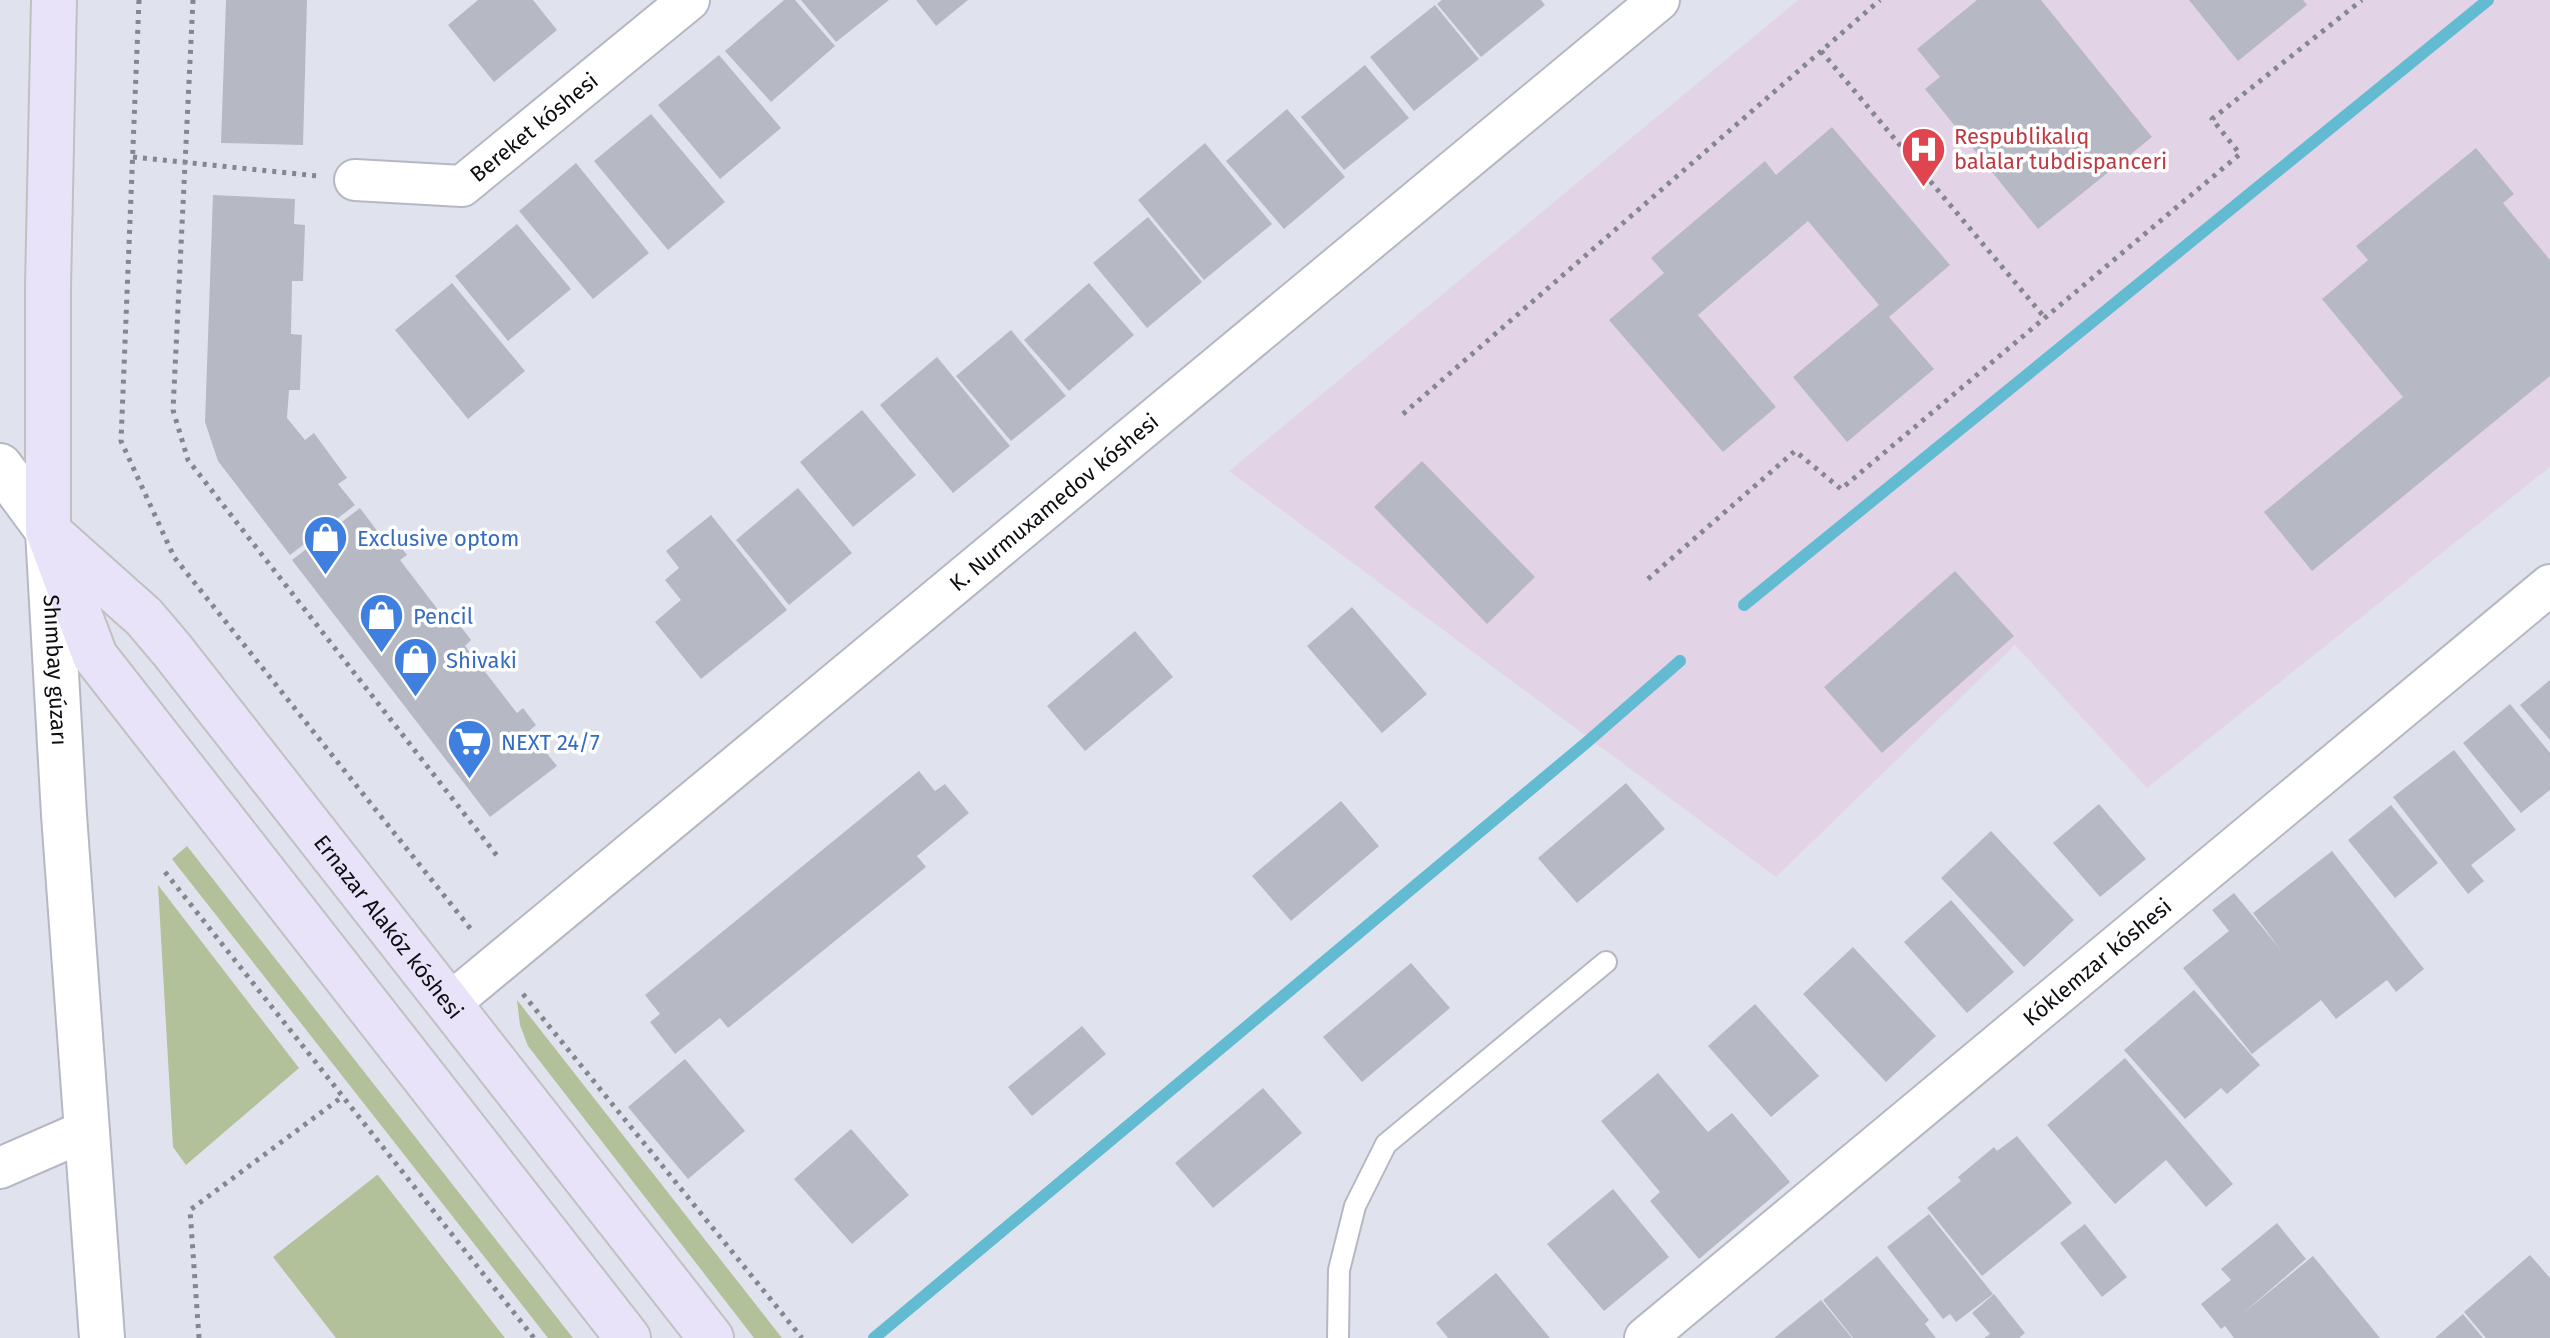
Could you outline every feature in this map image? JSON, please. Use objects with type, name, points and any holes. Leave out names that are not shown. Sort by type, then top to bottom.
[{"type":"main road","name":"Shımbay gúzarı","points":[[48,531],[48,288],[54,0]]},
{"type":"main road","name":"Ernazar Alakóz kóshesi","points":[[48,531],[144,617],[711,1338]]},
{"type":"main road","name":"Ernazar Alakóz kóshesi","points":[[48,531],[95,656],[628,1338]]},
{"type":"street","name":"Bereket kóshesi","points":[[355,180],[462,186],[689,0]]},
{"type":"street","name":"K. Nurmuxamedov kóshesi","points":[[449,1004],[1659,0]]},
{"type":"street","name":"Ernazar Alakóz kóshesi","points":[[0,466],[48,531]]},
{"type":"street","name":"Shımbay gúzarı","points":[[48,531],[85,1131],[102,1338]]},
{"type":"street","name":"Kóklemzar kóshesi","points":[[1645,1338],[2550,585]]},
{"type":"street","points":[[0,1168],[85,1131]]},
{"type":"lane","points":[[1338,1338],[1339,1270],[1355,1206],[1386,1144],[1606,962]]},
{"type":"path","points":[[139,0],[121,441],[174,557]]},
{"type":"path","points":[[193,0],[173,410],[188,460],[498,857]]},
{"type":"path","points":[[1403,414],[1880,0]]},
{"type":"path","points":[[1648,579],[1795,451],[1841,489],[2240,154],[2212,119],[2362,0]]},
{"type":"path","points":[[1821,51],[2045,318]]},
{"type":"path","points":[[133,157],[355,180]]},
{"type":"path","points":[[165,872],[534,1338]]},
{"type":"path","points":[[199,1338],[190,1210],[342,1097]]},
{"type":"shaded area","points":[[1798,0],[2550,0],[2550,467],[2147,788],[2015,645],[1776,877],[1229,471]]},
{"type":"green space","points":[[187,846],[573,1338],[548,1338],[172,859]]},
{"type":"green space","points":[[158,885],[299,1068],[186,1165],[173,1147]]},
{"type":"green space","points":[[517,1000],[782,1338],[754,1338],[528,1046],[520,1025]]},
{"type":"green space","points":[[377,1175],[505,1338],[336,1338],[273,1257]]},
{"type":"building","points":[[226,0],[307,0],[303,145],[221,143]]},
{"type":"building","points":[[478,0],[533,0],[557,30],[494,82],[448,25]]},
{"type":"building","points":[[784,0],[795,0],[835,46],[771,102],[725,51]]},
{"type":"building","points":[[801,0],[889,0],[836,42]]},
{"type":"building","points":[[916,0],[968,0],[936,26]]},
{"type":"building","points":[[1442,0],[1541,0],[1545,5],[1481,57],[1437,4]]},
{"type":"building","points":[[1977,0],[2041,0],[2152,137],[2038,229],[1925,89],[1940,77],[1917,49]]},
{"type":"building","points":[[2189,0],[2303,0],[2307,5],[2238,61]]},
{"type":"building","points":[[1435,5],[1479,59],[1414,111],[1370,57]]},
{"type":"building","points":[[719,55],[781,128],[720,179],[658,105]]},
{"type":"building","points":[[1365,65],[1409,118],[1344,170],[1301,117]]},
{"type":"building","points":[[1287,109],[1345,177],[1284,229],[1226,161]]},
{"type":"building","points":[[651,114],[725,202],[668,250],[594,161]]},
{"type":"building","points":[[1832,127],[1950,265],[1889,317],[1934,369],[1847,442],[1793,377],[1879,305],[1808,221],[1698,315],[1776,407],[1723,452],[1609,320],[1664,273],[1651,258],[1765,161],[1776,175]]},
{"type":"building","points":[[1205,143],[1272,224],[1204,280],[1138,200]]},
{"type":"building","points":[[2476,148],[2514,194],[2503,203],[2550,260],[2550,376],[2312,571],[2264,512],[2403,397],[2322,299],[2368,260],[2356,246]]},
{"type":"building","points":[[576,163],[649,253],[593,299],[519,211]]},
{"type":"building","points":[[213,195],[295,199],[294,224],[305,225],[303,281],[292,281],[291,334],[302,335],[300,390],[289,390],[287,418],[305,440],[314,433],[347,478],[338,484],[355,505],[290,555],[218,461],[205,422]]},
{"type":"building","points":[[1148,217],[1202,282],[1147,328],[1093,263]]},
{"type":"building","points":[[517,224],[571,289],[508,341],[455,276]]},
{"type":"building","points":[[452,283],[525,371],[468,419],[395,330]]},
{"type":"building","points":[[1089,283],[1134,335],[1069,391],[1024,340]]},
{"type":"building","points":[[1011,330],[1066,396],[1011,441],[956,376]]},
{"type":"building","points":[[937,357],[1010,446],[953,493],[880,405]]},
{"type":"building","points":[[862,410],[916,475],[853,527],[800,462]]},
{"type":"building","points":[[1422,461],[1535,577],[1487,624],[1374,507]]},
{"type":"building","points":[[798,488],[852,553],[789,605],[736,540]]},
{"type":"building","points":[[360,508],[387,544],[394,538],[407,555],[400,560],[452,628],[458,623],[471,640],[465,646],[517,713],[523,708],[536,725],[529,731],[557,766],[490,817],[292,560]]},
{"type":"building","points":[[711,515],[787,610],[701,679],[655,622],[681,600],[665,580],[679,568],[666,551]]},
{"type":"building","points":[[1955,571],[2014,636],[1882,753],[1824,687]]},
{"type":"building","points":[[1352,607],[1427,694],[1382,733],[1307,646]]},
{"type":"building","points":[[1135,631],[1173,677],[1085,751],[1047,706]]},
{"type":"building","points":[[2550,680],[2550,740],[2520,705]]},
{"type":"building","points":[[2510,704],[2550,753],[2550,790],[2521,813],[2463,743]]},
{"type":"building","points":[[2454,750],[2516,830],[2471,865],[2484,881],[2468,894],[2393,797]]},
{"type":"building","points":[[919,771],[935,791],[945,784],[969,813],[917,856],[926,867],[728,1028],[720,1018],[675,1054],[650,1022],[660,1014],[645,995]]},
{"type":"building","points":[[1626,783],[1665,829],[1577,903],[1538,858]]},
{"type":"building","points":[[1341,801],[1379,846],[1291,921],[1252,876]]},
{"type":"building","points":[[2099,804],[2146,859],[2100,897],[2053,843]]},
{"type":"building","points":[[2391,805],[2438,863],[2395,898],[2348,840]]},
{"type":"building","points":[[1991,831],[2074,920],[2024,967],[1941,878]]},
{"type":"building","points":[[2332,851],[2424,969],[2396,992],[2387,980],[2336,1019],[2321,1000],[2252,1054],[2183,968],[2229,931],[2212,910],[2234,893],[2280,949],[2253,913]]},
{"type":"building","points":[[1951,900],[2014,972],[1967,1013],[1904,942]]},
{"type":"building","points":[[1853,947],[1936,1036],[1886,1082],[1803,994]]},
{"type":"building","points":[[1411,963],[1450,1008],[1362,1082],[1323,1037]]},
{"type":"building","points":[[2194,990],[2260,1065],[2227,1094],[2221,1088],[2185,1119],[2124,1050]]},
{"type":"building","points":[[1755,1004],[1819,1076],[1771,1117],[1708,1046]]},
{"type":"building","points":[[1082,1026],[1106,1054],[1032,1116],[1008,1087]]},
{"type":"building","points":[[2125,1058],[2233,1184],[2206,1207],[2166,1160],[2115,1204],[2047,1125]]},
{"type":"building","points":[[685,1059],[745,1131],[688,1179],[628,1107]]},
{"type":"building","points":[[1658,1073],[1708,1132],[1732,1113],[1790,1182],[1699,1259],[1650,1201],[1660,1192],[1601,1121]]},
{"type":"building","points":[[1263,1088],[1302,1133],[1213,1208],[1175,1163]]},
{"type":"building","points":[[851,1129],[909,1195],[852,1244],[794,1179]]},
{"type":"building","points":[[2017,1136],[2072,1203],[1982,1276],[1927,1208],[1961,1181],[1958,1177],[1994,1147],[1997,1151]]},
{"type":"building","points":[[1613,1189],[1669,1257],[1604,1311],[1547,1244]]},
{"type":"building","points":[[1929,1214],[1993,1294],[1956,1322],[1950,1314],[1943,1319],[1887,1247]]},
{"type":"building","points":[[2277,1223],[2306,1259],[2241,1315],[2313,1256],[2380,1338],[2234,1338],[2225,1326],[2221,1329],[2201,1304],[2231,1280],[2221,1269]]},
{"type":"building","points":[[2085,1224],[2127,1277],[2102,1297],[2060,1243]]},
{"type":"building","points":[[2530,1255],[2550,1278],[2550,1338],[2486,1338],[2464,1312]]},
{"type":"building","points":[[1877,1256],[1929,1320],[1925,1324],[1936,1338],[1853,1338],[1823,1300]]},
{"type":"building","points":[[1496,1273],[1550,1338],[1448,1338],[1436,1323]]},
{"type":"building","points":[[1994,1294],[2025,1333],[2019,1338],[1984,1338],[1990,1334],[1972,1313]]},
{"type":"building","points":[[1821,1300],[1852,1338],[1774,1338]]},
{"type":"building","points":[[2463,1314],[2483,1338],[2435,1338]]},
{"type":"waterway","points":[[1744,605],[2488,0]]},
{"type":"waterway","points":[[874,1338],[1680,661]]},
{"type":"place","name":"Respublikalıq balalar tubdispanceri","points":[[1923,188]]},
{"type":"place","name":"Exclusive optom","points":[[326,577]]},
{"type":"place","name":"Pencil","points":[[382,655]]},
{"type":"place","name":"Shivaki","points":[[415,699]]},
{"type":"place","name":"NEXT 24/7","points":[[470,781]]}]
